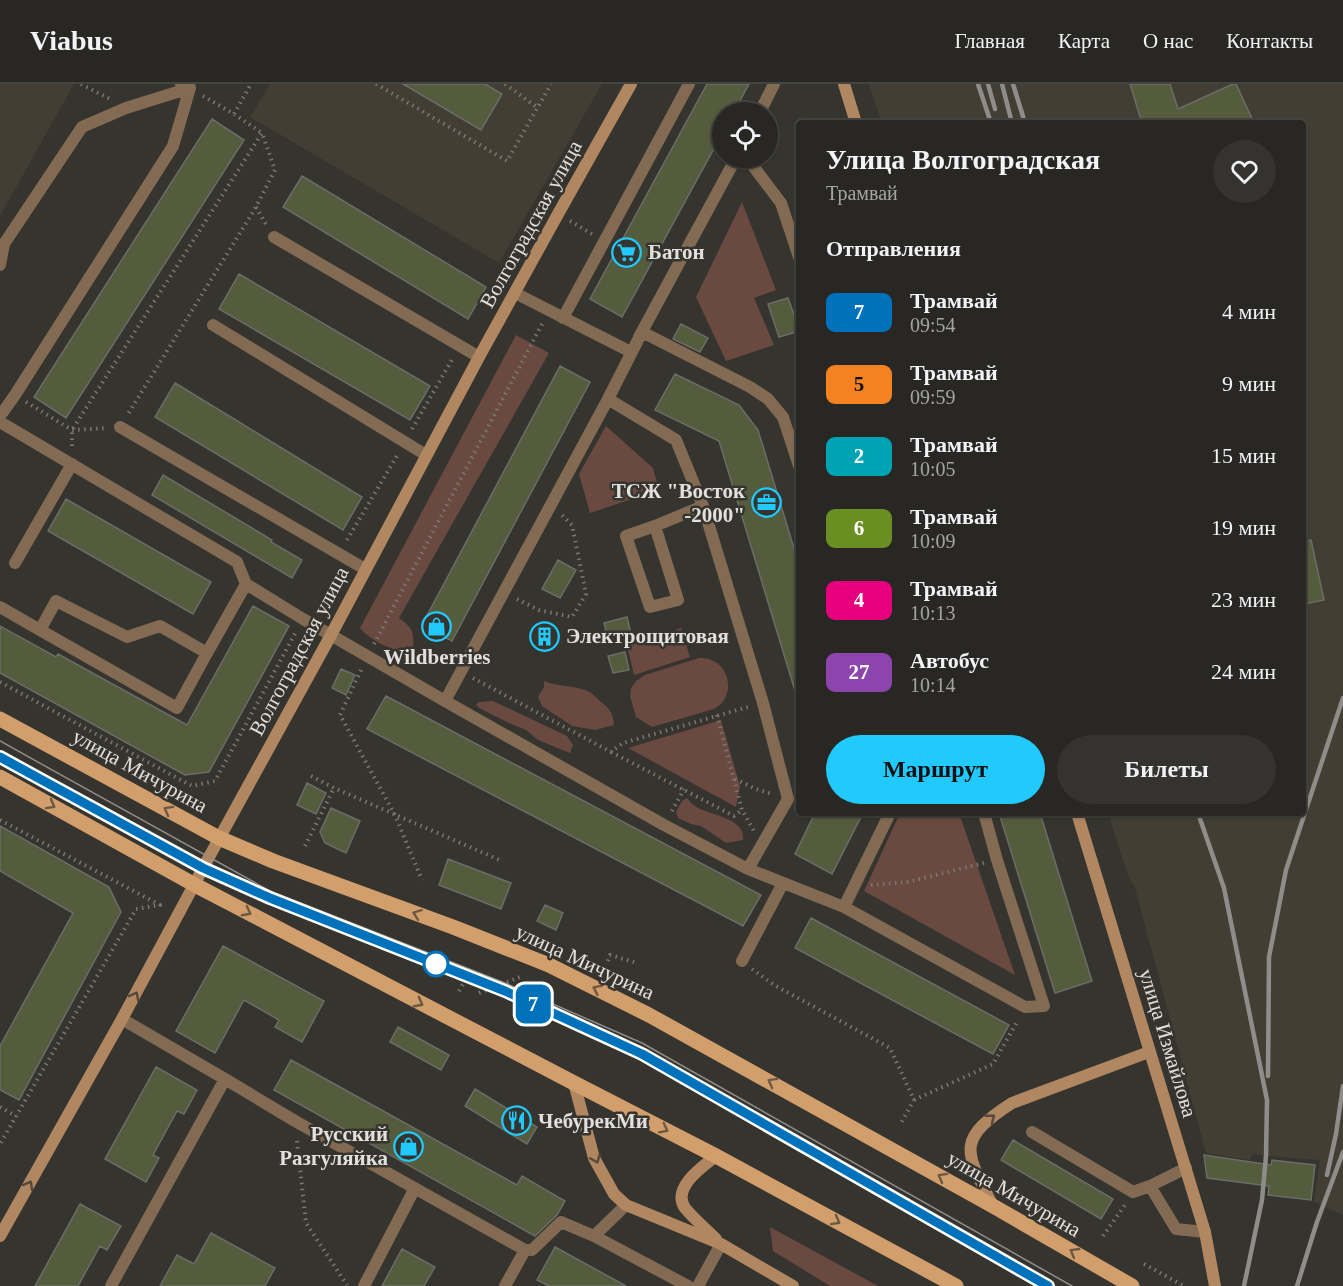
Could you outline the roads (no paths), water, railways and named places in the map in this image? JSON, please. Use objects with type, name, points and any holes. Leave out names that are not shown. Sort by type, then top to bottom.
[{"type":"main road","name":"улица Мичурина","points":[[0,719],[219,838],[273,861],[472,934],[549,965],[650,1015],[1128,1284]]},
{"type":"main road","points":[[0,777],[195,885],[716,1156],[956,1286]]},
{"type":"street","name":"Волгоградская улица","points":[[0,1236],[122,1019],[479,357],[631,84]]},
{"type":"street","points":[[844,84],[855,120]]},
{"type":"street","name":"улица Измайлова","points":[[1078,816],[1205,1232],[1215,1286]]},
{"type":"street","points":[[993,1206],[972,1162],[970,1150],[973,1136],[983,1124],[1012,1103],[1149,1052]]},
{"type":"street","points":[[574,1083],[594,1158],[614,1194],[626,1205],[721,1244],[793,1286]]},
{"type":"street","points":[[716,1156],[693,1174],[682,1192],[684,1206],[721,1244]]},
{"type":"lane","points":[[563,318],[689,84]]},
{"type":"lane","points":[[765,102],[774,84]]},
{"type":"lane","points":[[0,265],[4,244],[82,127],[186,86]]},
{"type":"lane","points":[[0,416],[173,146],[186,86]]},
{"type":"lane","points":[[445,701],[731,168]]},
{"type":"lane","points":[[755,168],[781,203],[796,248]]},
{"type":"lane","points":[[274,237],[479,357]]},
{"type":"lane","points":[[515,293],[631,352]]},
{"type":"lane","points":[[213,325],[426,455]]},
{"type":"lane","points":[[642,332],[750,387],[768,399],[783,417],[796,457]]},
{"type":"lane","points":[[608,399],[676,440],[703,506],[763,703],[788,799],[748,869]]},
{"type":"lane","points":[[0,422],[237,562],[246,585],[664,825],[748,869],[844,907],[1025,1007],[1044,1006],[985,816]]},
{"type":"lane","points":[[120,427],[365,569]]},
{"type":"lane","points":[[15,563],[72,464]]},
{"type":"lane","points":[[655,526],[678,600],[650,607],[626,536],[703,506]]},
{"type":"lane","points":[[0,607],[177,708],[246,585]]},
{"type":"lane","points":[[40,630],[56,601],[127,637],[160,626],[207,653]]},
{"type":"lane","points":[[844,907],[889,816]]},
{"type":"lane","points":[[742,961],[783,883]]},
{"type":"lane","points":[[122,1019],[295,1121],[525,1250],[532,1250],[561,1222],[594,1236],[688,1286]]},
{"type":"lane","points":[[111,1286],[225,1079]]},
{"type":"lane","points":[[1032,1131],[1133,1192],[1186,1168]]},
{"type":"lane","points":[[1150,1186],[1176,1229],[1205,1232]]},
{"type":"lane","points":[[364,1286],[416,1188]]},
{"type":"lane","points":[[594,1236],[626,1205]]},
{"type":"lane","points":[[698,1286],[721,1244]]},
{"type":"lane","points":[[505,1286],[525,1250]]},
{"type":"tram line","points":[[0,741],[270,891],[505,983],[642,1043],[1072,1286]]},
{"type":"tram line","points":[[0,757],[203,869],[257,892]]},
{"type":"tram line","name":"7","points":[[0,757],[203,868],[270,898],[505,991],[642,1054],[1048,1286]]},
{"type":"tram line","points":[[598,1034],[642,1054],[1048,1286]]},
{"type":"railway","points":[[978,84],[990,120]]},
{"type":"railway","points":[[988,84],[995,109]]},
{"type":"railway","points":[[1002,84],[1011,120]]},
{"type":"railway","points":[[1013,84],[1024,120]]},
{"type":"railway","points":[[1306,810],[1343,698]]},
{"type":"railway","points":[[1199,816],[1224,888],[1267,1100],[1262,1200],[1244,1286]]},
{"type":"railway","points":[[1268,1076],[1269,957],[1286,870],[1304,816]]},
{"type":"railway","points":[[1327,1175],[1343,1086]]},
{"type":"railway","points":[[1297,1286],[1317,1222],[1343,1152]]},
{"type":"place","name":"Батон","points":[[627,252]]},
{"type":"place","name":"ТСЖ \"Восток -2000\"","points":[[766,503]]},
{"type":"place","name":"Wildberries","points":[[437,626]]},
{"type":"place","name":"Электрощитовая","points":[[545,636]]},
{"type":"place","name":"ЧебурекМи","points":[[517,1121]]},
{"type":"place","name":"Русский Разгуляйка","points":[[409,1146]]}]
